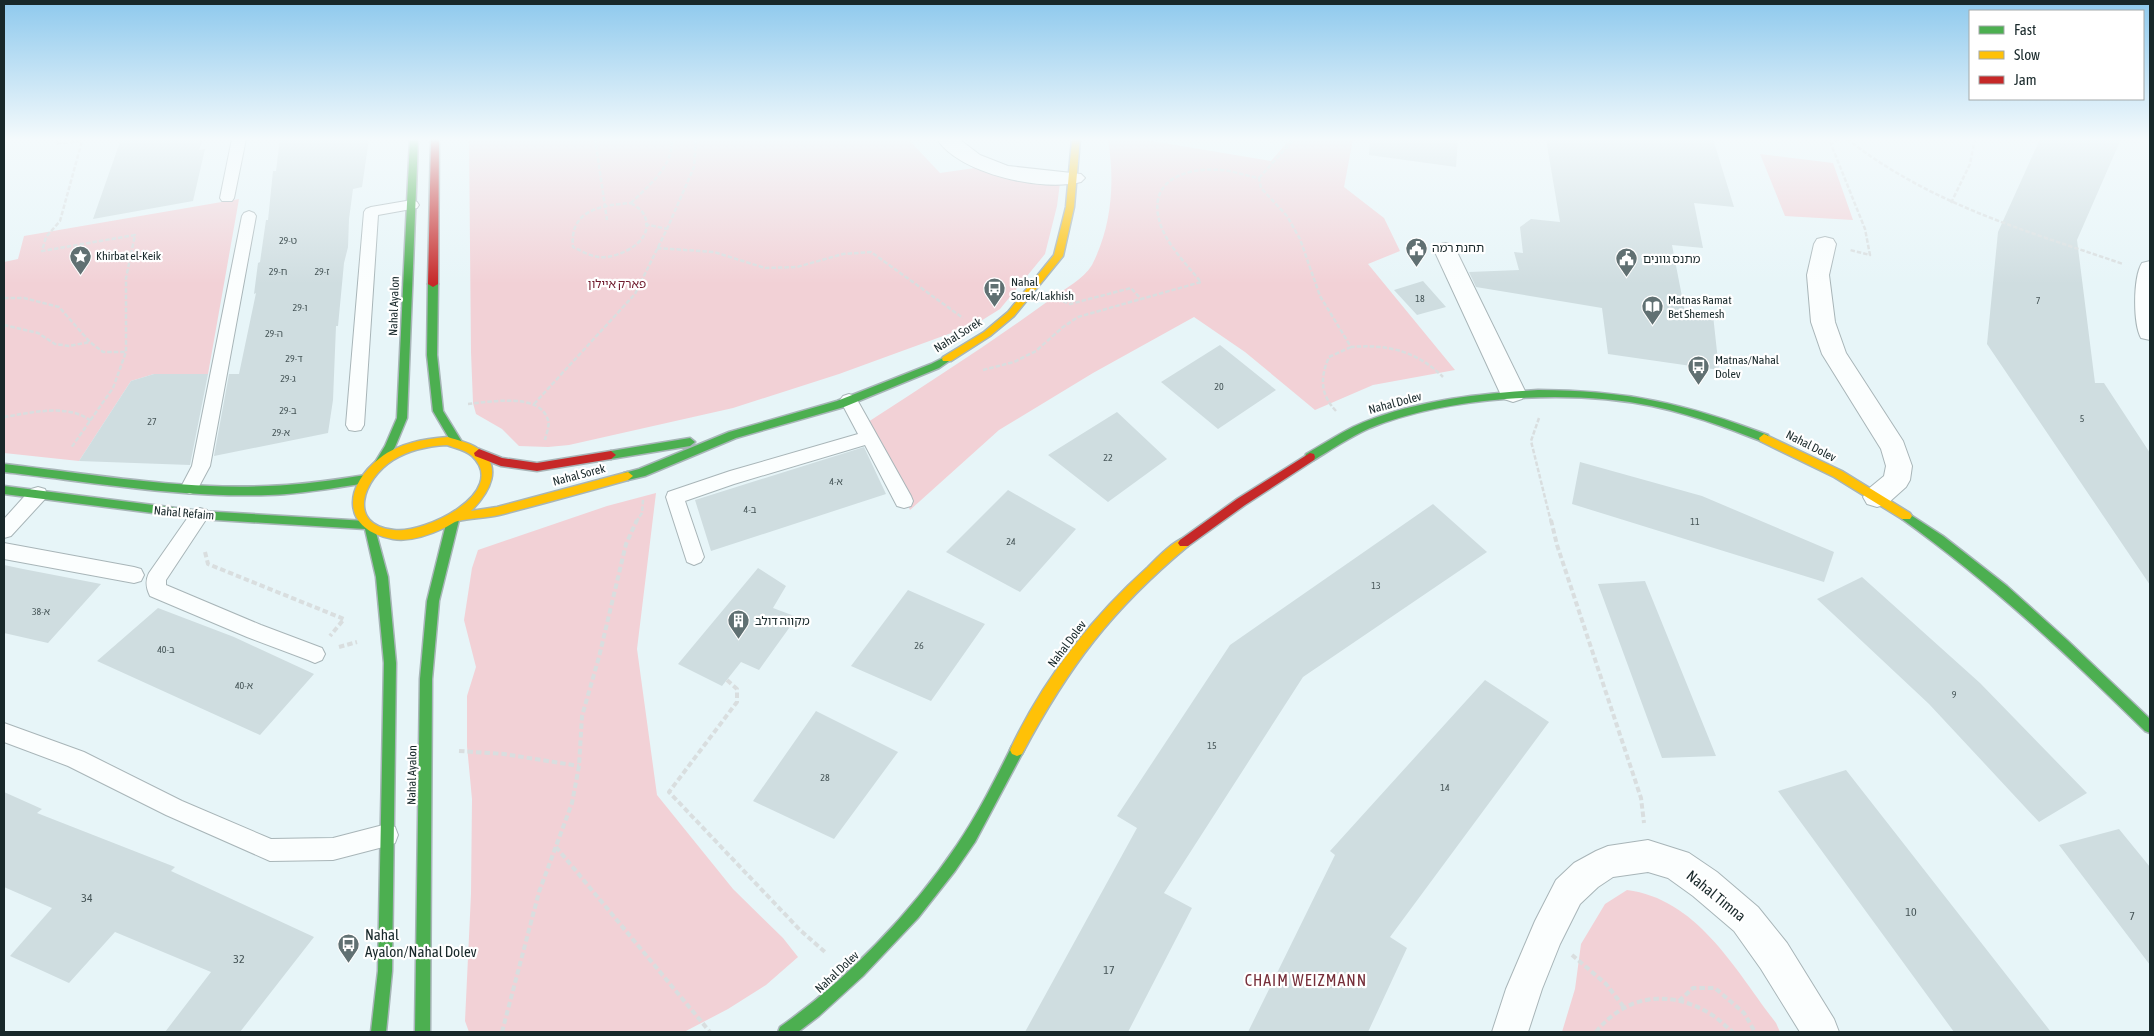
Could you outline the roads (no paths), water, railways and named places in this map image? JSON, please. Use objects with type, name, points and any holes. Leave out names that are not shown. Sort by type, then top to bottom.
[{"type":"street","name":"Nahal Ayalon","points":[[376,467],[390,447],[402,418],[413,187]]},
{"type":"street","points":[[434,187],[432,355],[438,411],[457,442]]},
{"type":"street","name":"Nahal Sorek","points":[[455,519],[497,511],[641,473],[733,436],[849,400],[935,366],[987,334],[1011,314],[1058,256],[1073,187]]},
{"type":"street","points":[[1825,244],[1818,275],[1823,322],[1834,354],[1894,448],[1899,466],[1897,480],[1877,497]]},
{"type":"street","points":[[1445,250],[1513,393]]},
{"type":"street","points":[[2150,270],[2147,304],[2150,332]]},
{"type":"street","name":"Nahal Dolev","points":[[785,1032],[806,1019],[884,946],[936,887],[976,828],[1036,715],[1058,678],[1086,639],[1149,572],[1217,519],[1354,430],[1390,416],[1448,403],[1513,393],[1549,391],[1632,398],[1711,418],[1780,445],[1877,497],[1919,524],[2040,621],[2150,727]]},
{"type":"street","name":"Nahal Sorek","points":[[479,453],[501,462],[537,467],[733,436]]},
{"type":"street","points":[[438,441],[457,442],[470,446],[479,453],[487,466],[486,482],[482,493],[474,503],[455,519],[429,531],[408,535],[391,535],[368,526],[359,515],[357,504],[360,490],[366,479],[376,467],[395,454],[412,446],[438,441]]},
{"type":"street","name":"Nahal Refaim","points":[[4,468],[190,487],[252,491],[282,490],[366,479]]},
{"type":"street","name":"Nahal Refaim","points":[[4,490],[200,515],[368,526]]},
{"type":"street","name":"Nahal Ayalon","points":[[422,1032],[426,679],[433,601],[455,519]]},
{"type":"street","name":"Nahal Ayalon","points":[[368,526],[382,576],[390,663],[385,971],[380,1032]]},
{"type":"street","name":"Nahal Timna","points":[[1510,1032],[1524,989],[1547,933],[1568,892],[1586,876],[1608,862],[1648,856],[1677,865],[1705,884],[1746,919],[1774,956],[1821,1032]]},
{"type":"lane","points":[[228,198],[230,187]]},
{"type":"lane","points":[[355,425],[371,212],[412,205]]},
{"type":"lane","points":[[190,487],[201,466],[249,216]]},
{"type":"lane","points":[[849,400],[904,501]]},
{"type":"lane","points":[[694,557],[675,496],[869,437]]},
{"type":"lane","points":[[4,531],[38,494]]},
{"type":"lane","points":[[200,515],[156,579],[156,590],[254,631],[316,654]]},
{"type":"lane","points":[[4,550],[134,575]]},
{"type":"lane","points":[[4,732],[76,759],[174,808],[270,850],[333,849],[387,836]]},
{"type":"place","name":"תחנת רמה","points":[[1416,267]]},
{"type":"place","name":"Khirbat el-Keik","points":[[80,275]]},
{"type":"place","name":"מתנס גוונים","points":[[1627,278]]},
{"type":"place","name":"Nahal Sorek/Lakhish","points":[[995,308]]},
{"type":"place","name":"Matnas Ramat Bet Shemesh","points":[[1652,326]]},
{"type":"place","name":"Matnas/Nahal Dolev","points":[[1699,386]]},
{"type":"place","name":"מקווה דולב","points":[[739,640]]},
{"type":"place","name":"Nahal Ayalon/Nahal Dolev","points":[[349,963]]},
{"type":"district","name":"CHAIM WEIZMANN","points":[[1306,980]]},
{"type":"park label","name":"פארק איילון","points":[[617,284]]}]
